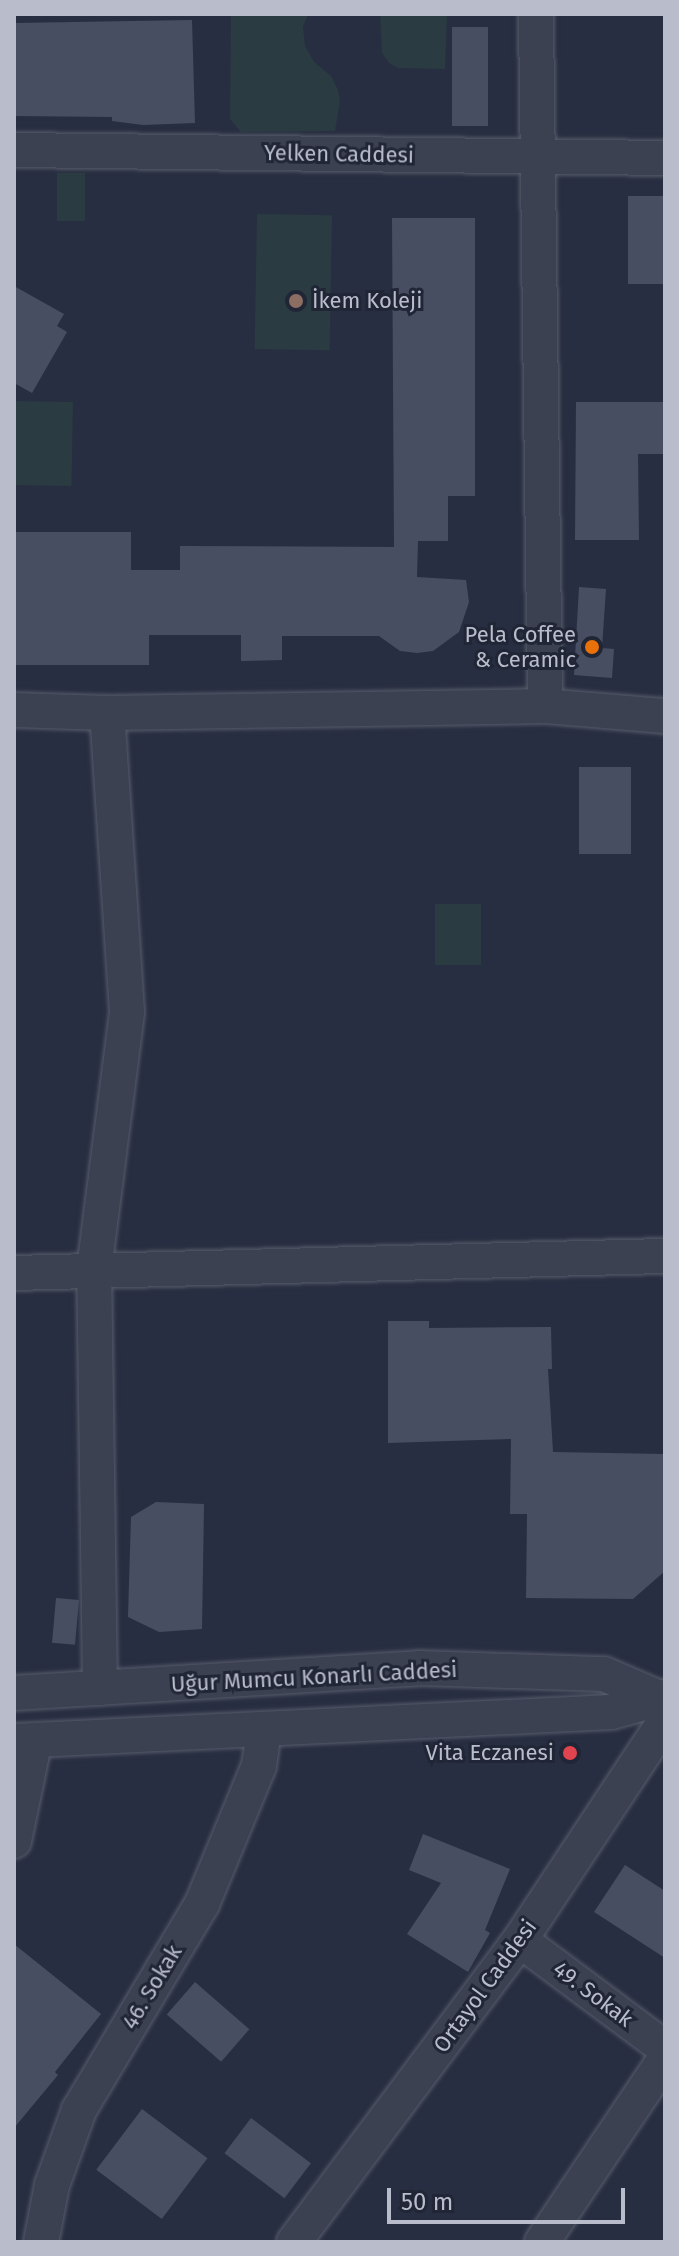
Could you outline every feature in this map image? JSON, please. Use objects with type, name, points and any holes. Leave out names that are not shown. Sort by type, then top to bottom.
[{"type":"street","points":[[536,14],[545,706]]},
{"type":"street","name":"Yelken Caddesi","points":[[14,150],[665,158]]},
{"type":"street","points":[[14,710],[107,713],[545,706],[665,716]]},
{"type":"street","points":[[100,1688],[94,1270],[127,1012],[107,713]]},
{"type":"street","points":[[14,1273],[665,1256]]},
{"type":"street","name":"Uğur Mumcu Konarlı Caddesi","points":[[14,1693],[419,1668],[604,1674],[662,1705]]},
{"type":"street","points":[[14,1841],[24,1740],[264,1731],[611,1712],[662,1705]]},
{"type":"street","name":"Ortayol Caddesi","points":[[294,2242],[520,1940],[662,1705]]},
{"type":"street","name":"46. Sokak","points":[[41,2242],[52,2185],[79,2110],[202,1904],[259,1766],[264,1731]]},
{"type":"street","name":"49. Sokak","points":[[520,1940],[665,2048]]},
{"type":"street","points":[[542,2242],[665,2059]]},
{"type":"shaded area","points":[[231,14],[308,14],[303,27],[305,46],[314,62],[331,76],[338,90],[340,101],[335,131],[241,132],[230,119]]},
{"type":"shaded area","points":[[380,14],[447,14],[445,69],[398,68],[389,63],[382,53]]},
{"type":"shaded area","points":[[57,173],[85,173],[85,221],[57,221]]},
{"type":"shaded area","points":[[257,214],[332,215],[330,350],[255,349]]},
{"type":"shaded area","points":[[14,401],[73,402],[72,486],[14,485]]},
{"type":"shaded area","points":[[435,904],[481,904],[481,965],[435,965]]},
{"type":"building","points":[[192,20],[195,123],[143,125],[112,121],[112,117],[14,116],[14,23]]},
{"type":"building","points":[[452,27],[488,27],[488,126],[452,126]]},
{"type":"building","points":[[628,196],[665,196],[665,284],[628,284]]},
{"type":"building","points":[[392,218],[475,218],[475,496],[448,496],[448,541],[418,541],[417,577],[466,580],[469,602],[459,632],[433,651],[417,653],[400,651],[379,636],[282,636],[282,660],[241,661],[241,635],[149,635],[149,665],[14,665],[14,532],[131,532],[131,570],[180,570],[180,546],[394,547]]},
{"type":"building","points":[[14,286],[64,314],[57,326],[67,332],[32,393],[14,383]]},
{"type":"building","points":[[576,402],[665,402],[665,454],[638,454],[639,540],[575,540]]},
{"type":"building","points":[[579,587],[606,589],[602,648],[614,649],[612,678],[574,675]]},
{"type":"building","points":[[579,767],[631,767],[631,854],[579,854]]},
{"type":"building","points":[[388,1321],[429,1321],[429,1328],[551,1327],[552,1369],[548,1369],[553,1452],[665,1454],[665,1571],[633,1599],[526,1598],[527,1514],[510,1514],[511,1439],[388,1443]]},
{"type":"building","points":[[156,1502],[204,1504],[202,1629],[159,1632],[128,1617],[131,1517]]},
{"type":"building","points":[[56,1598],[79,1600],[75,1645],[52,1643]]},
{"type":"building","points":[[423,1834],[510,1869],[485,1930],[490,1933],[468,1972],[407,1934],[441,1883],[409,1870]]},
{"type":"building","points":[[625,1865],[665,1891],[665,1958],[594,1912]]},
{"type":"building","points":[[14,1944],[101,2014],[55,2072],[58,2075],[14,2128]]},
{"type":"building","points":[[195,1982],[249,2029],[221,2062],[167,2014]]},
{"type":"building","points":[[142,2109],[207,2158],[162,2219],[96,2170]]},
{"type":"building","points":[[251,2118],[311,2163],[284,2198],[225,2153]]},
{"type":"place","name":"İkem Koleji","points":[[296,301]]},
{"type":"place","name":"Pela Coffee & Ceramic","points":[[592,647]]},
{"type":"place","name":"Vita Eczanesi","points":[[570,1753]]}]
